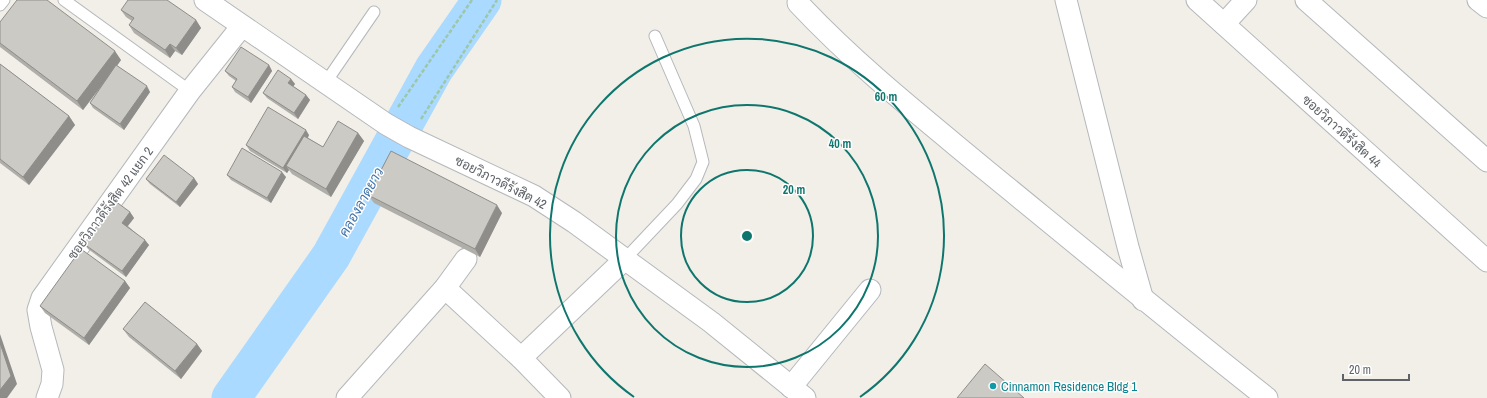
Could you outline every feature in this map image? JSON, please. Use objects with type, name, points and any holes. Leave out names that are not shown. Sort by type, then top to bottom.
[{"type":"street","name":"ซอยวิภาวดีรังสิต 42","points":[[205,0],[386,124],[409,137],[534,196],[625,259],[711,322],[798,393]]},
{"type":"street","points":[[1066,0],[1128,248],[1143,300]]},
{"type":"street","name":"ซอยวิภาวดีรังสิต 44","points":[[1197,0],[1487,261]]},
{"type":"street","points":[[1224,24],[1246,0]]},
{"type":"street","points":[[1306,0],[1487,161]]},
{"type":"street","points":[[1478,0],[1487,7]]},
{"type":"street","points":[[798,3],[860,64],[1143,300],[1267,398]]},
{"type":"street","name":"ซอยวิภาวดีรังสิต 42 แยก 2","points":[[47,398],[52,384],[53,370],[41,327],[38,310],[42,298],[190,92],[242,26]]},
{"type":"street","points":[[347,398],[445,288],[466,259]]},
{"type":"street","points":[[521,358],[625,259]]},
{"type":"street","points":[[445,288],[521,358],[560,398]]},
{"type":"street","points":[[798,393],[870,290]]},
{"type":"lane","points":[[0,5],[4,0]]},
{"type":"lane","points":[[64,0],[190,92]]},
{"type":"lane","points":[[326,82],[374,12]]},
{"type":"lane","points":[[625,259],[677,204],[696,179],[703,162],[694,126],[655,36]]},
{"type":"path","points":[[386,124],[472,0]]},
{"type":"path","points":[[409,137],[497,0]]},
{"type":"building","points":[[17,0],[47,0],[115,51],[77,101],[0,43],[0,22]]},
{"type":"building","points":[[128,0],[167,0],[196,20],[176,48],[170,44],[165,50],[129,25],[134,18],[121,10]]},
{"type":"building","points":[[241,47],[269,65],[248,97],[232,87],[237,79],[225,71]]},
{"type":"building","points":[[0,64],[69,116],[23,177],[0,159]]},
{"type":"building","points":[[116,65],[147,86],[120,124],[90,103]]},
{"type":"building","points":[[278,70],[291,79],[288,83],[306,95],[294,113],[263,93]]},
{"type":"building","points":[[268,107],[306,130],[283,168],[246,145]]},
{"type":"building","points":[[338,121],[358,133],[326,189],[286,166],[304,136],[323,147]]},
{"type":"building","points":[[242,148],[282,172],[267,198],[227,175]]},
{"type":"building","points":[[391,151],[497,205],[475,249],[368,195]]},
{"type":"building","points":[[164,155],[194,178],[176,202],[146,179]]},
{"type":"building","points":[[115,201],[130,212],[122,223],[145,240],[122,271],[84,244]]},
{"type":"building","points":[[81,249],[125,281],[84,338],[40,306]]},
{"type":"building","points":[[145,302],[197,344],[175,371],[123,329]]},
{"type":"building","points":[[0,343],[11,376],[0,390]]},
{"type":"building","points":[[985,364],[1024,398],[957,398]]},
{"type":"waterway","name":"คลองลาดยาว","points":[[231,398],[331,256],[434,69],[482,0]]},
{"type":"place","name":"Cinnamon Residence Bldg 1","points":[[993,386]]}]
